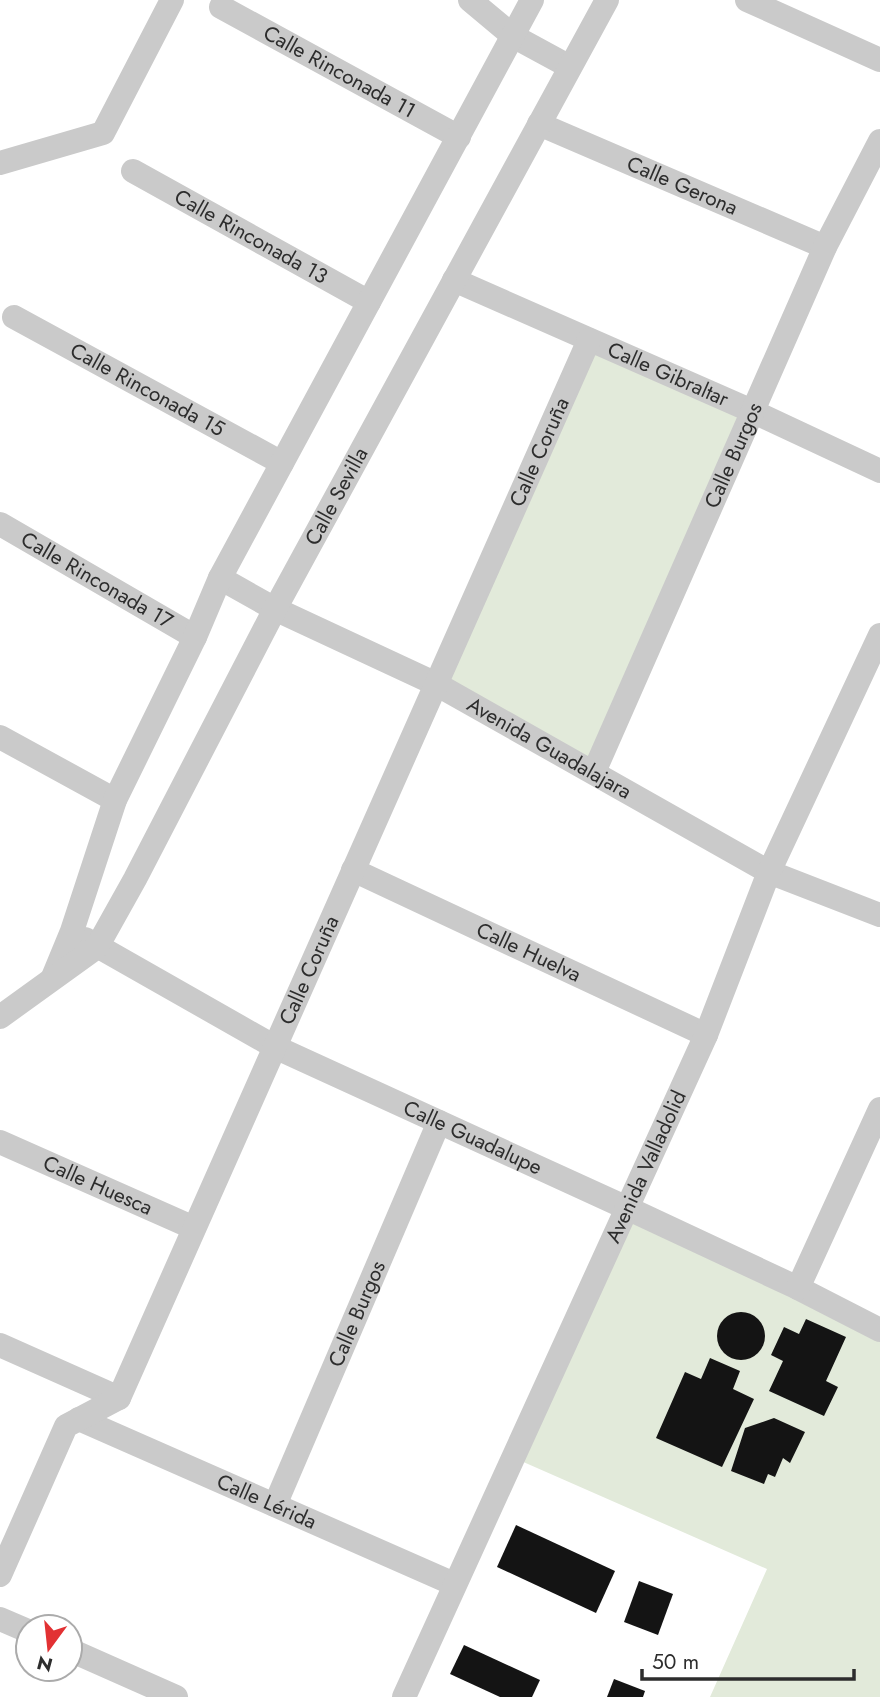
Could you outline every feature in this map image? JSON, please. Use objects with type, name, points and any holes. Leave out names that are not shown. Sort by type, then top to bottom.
[{"type":"street","points":[[0,163],[103,133],[172,0]]},
{"type":"street","points":[[470,0],[513,36],[570,67]]},
{"type":"street","points":[[53,977],[72,931],[115,800],[195,637],[220,578],[532,0]]},
{"type":"street","name":"Calle Sevilla","points":[[0,1017],[97,947],[275,609],[607,0]]},
{"type":"street","points":[[747,0],[880,60]]},
{"type":"street","name":"Calle Rinconada 11","points":[[221,7],[459,137]]},
{"type":"street","name":"Calle Gerona","points":[[539,124],[825,247]]},
{"type":"street","name":"Calle Burgos","points":[[594,772],[825,247],[880,141]]},
{"type":"street","name":"Calle Rinconada 13","points":[[133,171],[369,302]]},
{"type":"street","name":"Calle Gibraltar","points":[[454,280],[752,411],[880,471]]},
{"type":"street","name":"Calle Rinconada 15","points":[[14,317],[282,463]]},
{"type":"street","name":"Calle Coruña","points":[[119,1398],[589,340]]},
{"type":"street","name":"Calle Rinconada 17","points":[[0,524],[195,637]]},
{"type":"street","name":"Avenida Guadalajara","points":[[220,578],[275,609],[436,684],[769,872],[880,915]]},
{"type":"street","name":"Avenida Valladolid","points":[[404,1697],[706,1035],[769,872],[880,635]]},
{"type":"street","points":[[0,737],[115,800]]},
{"type":"street","name":"Calle Huelva","points":[[353,870],[706,1035]]},
{"type":"street","name":"Calle Guadalupe","points":[[72,931],[275,1047],[627,1208],[798,1288],[880,1330]]},
{"type":"street","points":[[798,1288],[879,1116]]},
{"type":"street","name":"Calle Burgos","points":[[275,1505],[439,1122]]},
{"type":"street","name":"Calle Huesca","points":[[0,1142],[194,1228]]},
{"type":"street","points":[[0,1345],[119,1398]]},
{"type":"street","points":[[3,1559],[66,1426],[119,1398]]},
{"type":"street","name":"Calle Lérida","points":[[79,1419],[454,1584]]},
{"type":"street","points":[[84,1656],[176,1697]]},
{"type":"green space","points":[[589,340],[752,411],[594,772],[436,684]]},
{"type":"green space","points":[[627,1208],[880,1324],[880,1697],[710,1697],[767,1569],[512,1457]]},
{"type":"building","points":[[741,1312],[758,1319],[765,1336],[758,1353],[741,1360],[724,1353],[717,1336],[724,1319]]},
{"type":"building","points":[[806,1319],[846,1337],[826,1381],[838,1387],[824,1416],[769,1391],[783,1361],[771,1355],[784,1327],[799,1334]]},
{"type":"building","points":[[710,1358],[740,1371],[733,1389],[754,1399],[722,1467],[656,1438],[685,1372],[701,1379]]},
{"type":"building","points":[[774,1418],[805,1432],[790,1463],[783,1458],[775,1477],[768,1474],[764,1484],[731,1471],[745,1428]]},
{"type":"building","points":[[516,1525],[615,1571],[596,1613],[497,1567]]},
{"type":"building","points":[[639,1581],[673,1594],[658,1635],[624,1622]]},
{"type":"building","points":[[464,1645],[540,1680],[532,1697],[500,1697],[450,1674]]},
{"type":"building","points":[[614,1679],[645,1691],[643,1697],[607,1697]]}]
